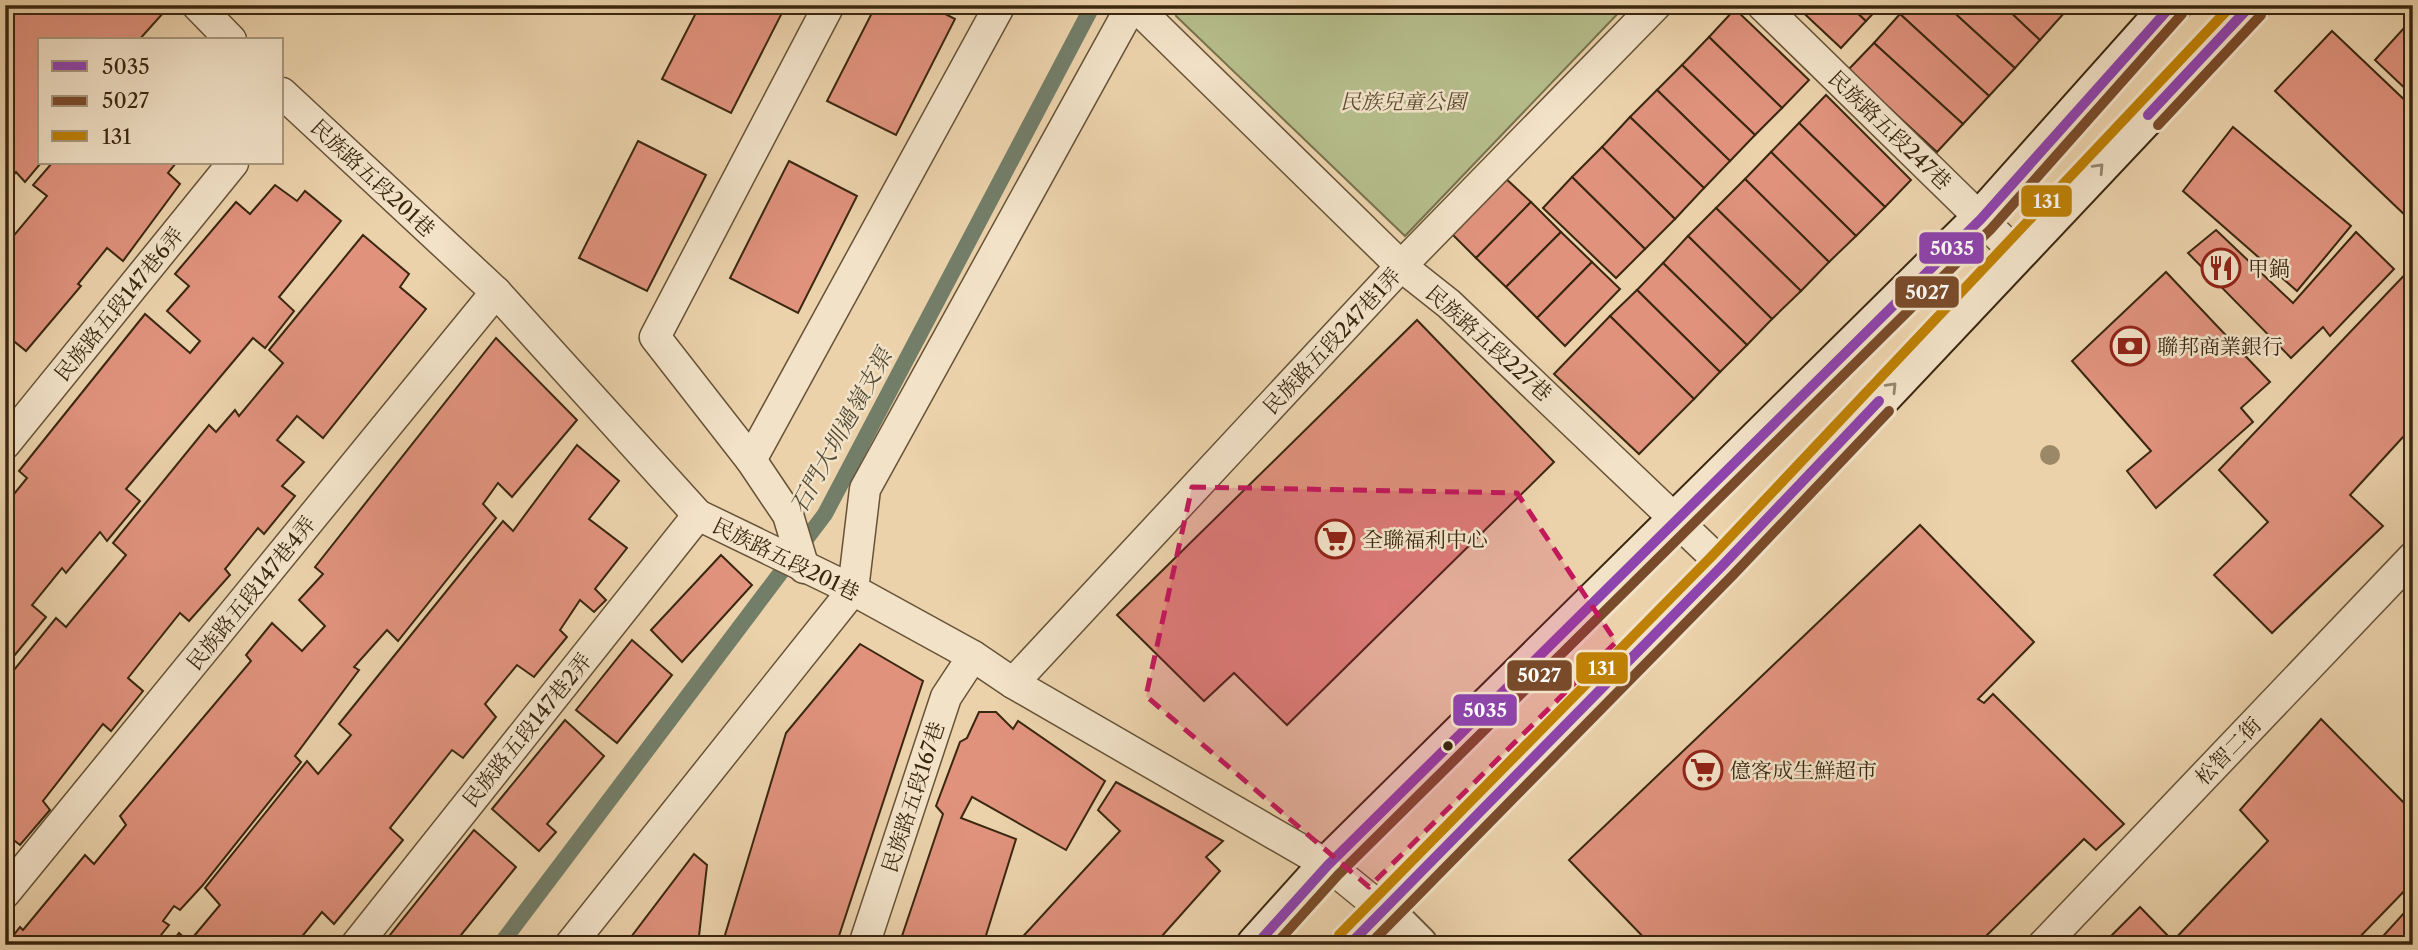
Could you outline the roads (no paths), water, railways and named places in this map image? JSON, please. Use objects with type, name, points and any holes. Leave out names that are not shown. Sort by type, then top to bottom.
[{"type":"main road","points":[[1256,945],[1328,865],[1981,219],[2172,5]]},
{"type":"main road","points":[[1349,945],[1723,565],[2251,5]]},
{"type":"main road","points":[[1382,909],[1418,945]]},
{"type":"lane","points":[[197,5],[229,38]]},
{"type":"lane","points":[[804,568],[788,515],[751,460],[655,337],[829,5]]},
{"type":"lane","points":[[751,460],[1000,5]]},
{"type":"lane","points":[[570,945],[853,590],[865,489],[1133,5]]},
{"type":"lane","name":"民族路五段227巷","points":[[1133,5],[1402,266],[1449,304],[1723,565]]},
{"type":"lane","name":"民族路五段247巷1弄","points":[[1013,683],[1402,266],[1657,5]]},
{"type":"lane","name":"民族路五段247巷","points":[[1762,5],[2018,255]]},
{"type":"lane","name":"民族路五段201巷","points":[[284,98],[496,292],[698,515],[853,590],[973,656],[1013,683],[1328,865],[1382,909]]},
{"type":"lane","name":"民族路五段147巷6弄","points":[[5,444],[232,164]]},
{"type":"lane","name":"民族路五段147巷4弄","points":[[5,893],[496,292]]},
{"type":"lane","name":"民族路五段147巷2弄","points":[[356,945],[698,515]]},
{"type":"lane","name":"松智二街","points":[[2043,945],[2413,557]]},
{"type":"lane","name":"民族路五段167巷","points":[[864,945],[946,697],[973,656]]},
{"type":"waterway","name":"石門大圳過嶺支渠","points":[[500,945],[825,514],[1093,5]]},
{"type":"place","name":"甲鍋","points":[[2221,268]]},
{"type":"place","name":"聯邦商業銀行","points":[[2130,346]]},
{"type":"place","name":"全聯福利中心","points":[[1335,539]]},
{"type":"place","name":"億客成生鮮超市","points":[[1703,770]]},
{"type":"park label","name":"民族兒童公園","points":[[1403,101]]}]
